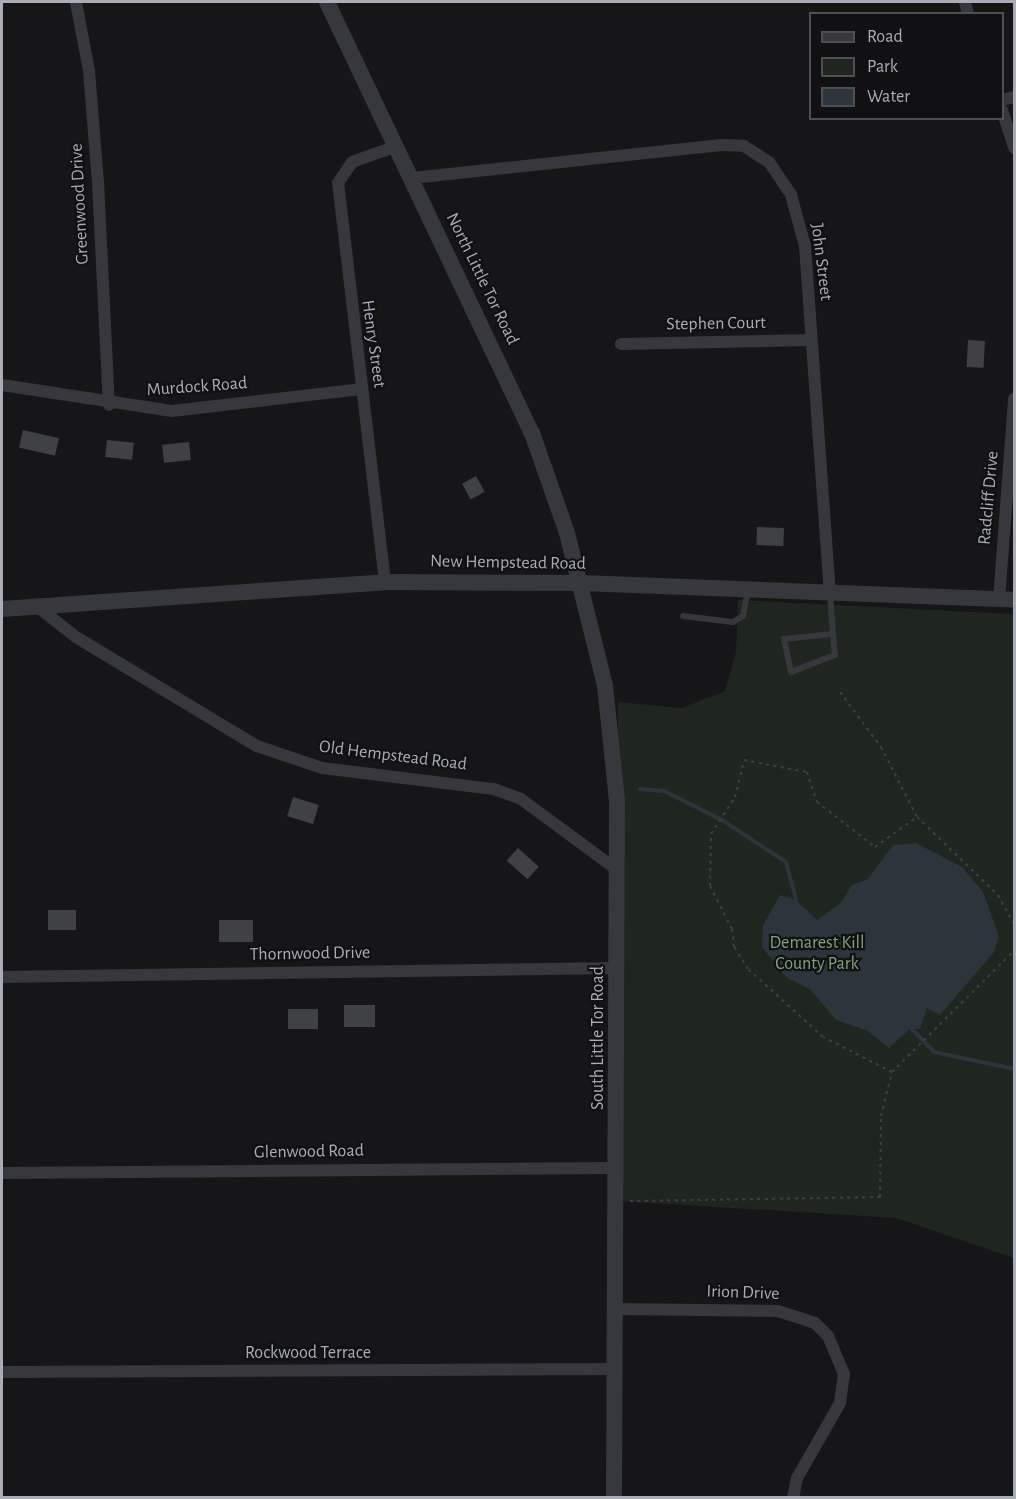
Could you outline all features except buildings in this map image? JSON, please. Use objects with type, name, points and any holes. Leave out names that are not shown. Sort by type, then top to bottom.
[{"type":"street","name":"Greenwood Drive","points":[[76,2],[98,182],[109,405]]},
{"type":"street","name":"North Little Tor Road","points":[[327,2],[532,433],[581,583]]},
{"type":"street","points":[[1004,116],[1014,148]]},
{"type":"street","name":"Henry Street","points":[[386,582],[338,183],[352,162],[397,146]]},
{"type":"street","name":"John Street","points":[[412,178],[744,146],[769,162],[791,195],[805,246],[830,593]]},
{"type":"street","name":"Stephen Court","points":[[621,344],[811,340]]},
{"type":"street","name":"Murdock Road","points":[[2,385],[109,405],[172,411],[361,389]]},
{"type":"street","name":"Radcliff Drive","points":[[1006,600],[1014,399]]},
{"type":"street","name":"New Hempstead Road","points":[[2,609],[386,582],[581,583],[1006,600]]},
{"type":"street","name":"South Little Tor Road","points":[[581,583],[613,742],[618,968],[614,1497]]},
{"type":"street","name":"Old Hempstead Road","points":[[39,608],[76,637],[257,746],[322,768],[494,789],[521,799],[616,868]]},
{"type":"street","name":"Thornwood Drive","points":[[2,977],[618,968]]},
{"type":"street","name":"Glenwood Road","points":[[2,1173],[617,1168]]},
{"type":"street","name":"Irion Drive","points":[[616,1309],[778,1311],[815,1323],[828,1336],[844,1374],[840,1403],[797,1478],[793,1497]]},
{"type":"street","name":"Rockwood Terrace","points":[[2,1372],[615,1369]]},
{"type":"lane","points":[[683,616],[733,622],[743,616],[748,590]]},
{"type":"lane","points":[[830,593],[835,655],[791,672],[783,639],[833,634]]},
{"type":"path","points":[[840,692],[881,747],[917,817],[998,894],[1014,924]]},
{"type":"path","points":[[892,1072],[823,1037],[748,969],[734,947],[732,929],[710,886],[709,854],[716,826],[725,812],[744,760],[807,772],[817,802],[875,847],[917,817]]},
{"type":"path","points":[[620,1201],[880,1197],[880,1116],[892,1072],[1014,951]]},
{"type":"green space","name":"Demarest Kill County Park","points":[[738,600],[1014,614],[1014,1258],[896,1218],[619,1201],[618,702],[682,708],[725,691],[736,652]]},
{"type":"water","points":[[916,843],[962,867],[983,892],[999,936],[994,952],[940,1015],[927,1008],[920,1029],[911,1028],[889,1048],[868,1031],[836,1020],[811,990],[786,977],[762,947],[763,925],[780,895],[796,900],[817,920],[841,903],[852,885],[868,879],[893,845]]},
{"type":"waterway","points":[[640,789],[664,791],[722,820],[786,862],[796,900]]},
{"type":"waterway","points":[[911,1028],[934,1052],[1014,1069]]}]
